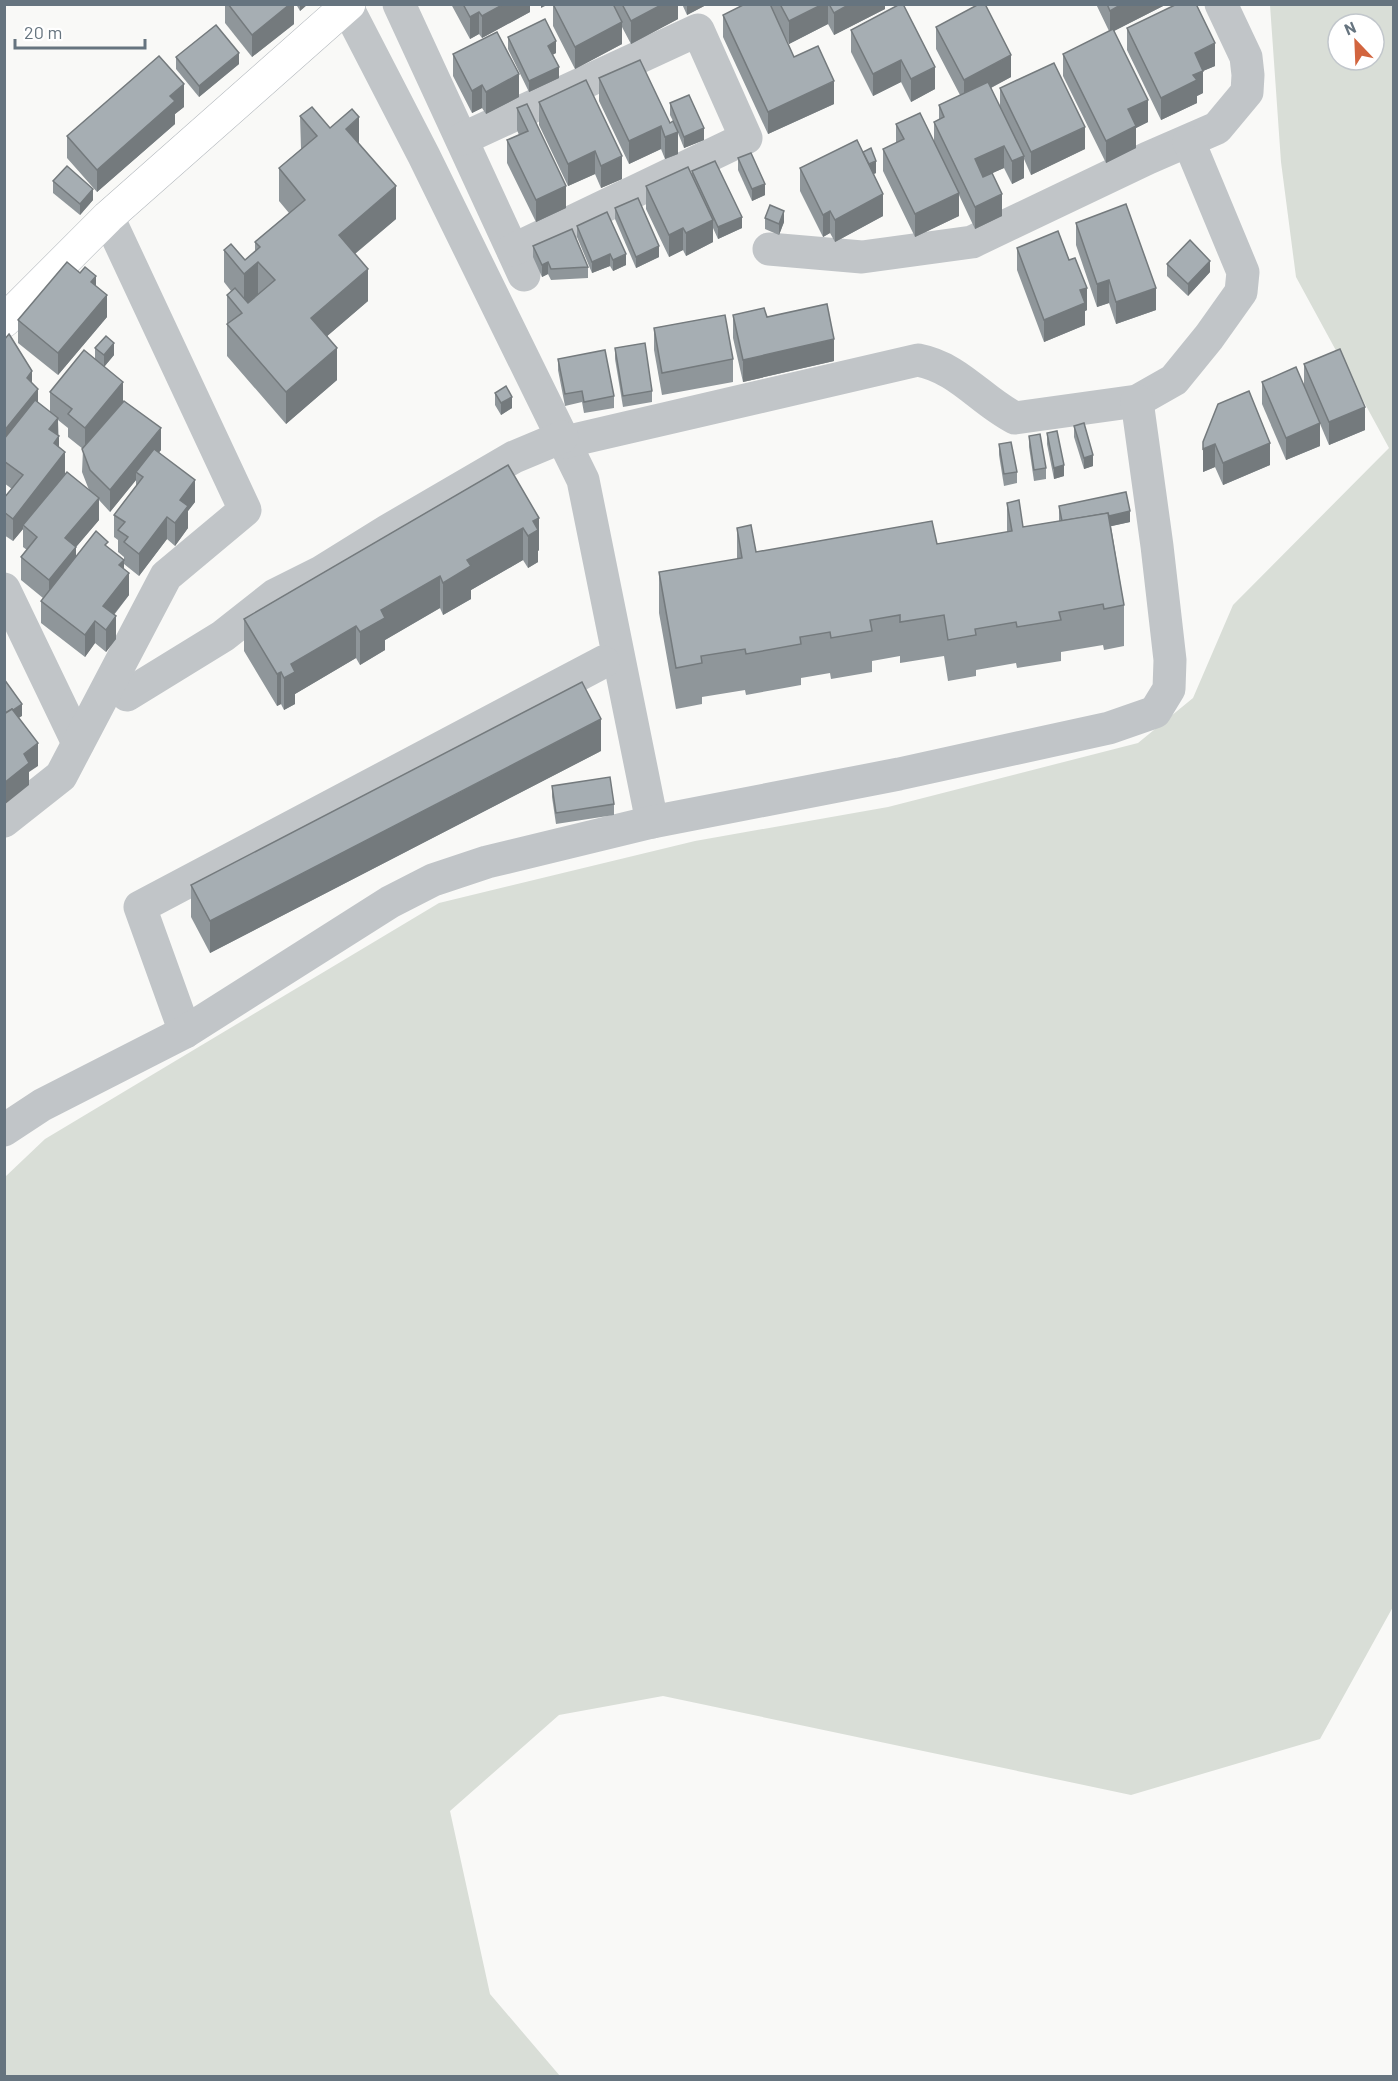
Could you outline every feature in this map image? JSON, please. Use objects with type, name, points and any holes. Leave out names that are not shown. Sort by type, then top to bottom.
[{"type":"street","points":[[399,4],[519,262],[746,138],[698,30],[462,139]]},
{"type":"street","points":[[769,249],[862,256],[972,242],[1148,158],[1218,128],[1247,92],[1248,75],[1246,57],[1221,4]]},
{"type":"street","points":[[4,321],[108,218],[348,5],[583,480],[651,822]]},
{"type":"street","points":[[127,695],[223,636],[275,595],[321,572],[514,457],[563,439],[918,360],[934,363],[967,382],[998,409],[1015,418],[1137,401],[1174,380],[1241,292],[1243,272],[1189,142]]},
{"type":"street","points":[[4,821],[61,776],[166,576],[245,510],[108,218]]},
{"type":"street","points":[[4,1130],[42,1105],[185,1032],[390,902],[433,880],[487,862],[651,822],[887,777],[1109,728],[1155,712],[1169,689],[1170,660],[1137,401]]},
{"type":"street","points":[[4,589],[78,743]]},
{"type":"street","points":[[185,1032],[141,907],[603,662]]},
{"type":"shaded area","points":[[1270,5],[1393,5],[1394,1605],[1320,1739],[1131,1795],[663,1696],[559,1715],[450,1811],[490,1994],[560,2076],[5,2076],[5,1177],[45,1139],[439,903],[695,841],[888,807],[1138,743],[1193,698],[1233,605],[1389,448],[1296,277],[1281,162]]},
{"type":"building","points":[[228,4],[290,4],[252,35]]},
{"type":"building","points":[[463,4],[504,4],[482,16],[479,12],[470,17]]},
{"type":"building","points":[[553,4],[613,4],[622,22],[575,47]]},
{"type":"building","points":[[622,4],[663,4],[631,21]]},
{"type":"building","points":[[745,4],[770,4],[794,57],[818,46],[834,81],[768,112],[723,15]]},
{"type":"building","points":[[780,4],[823,4],[789,21]]},
{"type":"building","points":[[829,4],[850,4],[834,13]]},
{"type":"building","points":[[903,4],[935,67],[911,79],[901,60],[873,74],[851,30]]},
{"type":"building","points":[[979,4],[985,4],[1011,55],[964,80],[936,27]]},
{"type":"building","points":[[1107,4],[1122,4],[1110,11]]},
{"type":"building","points":[[1177,4],[1196,4],[1215,43],[1195,53],[1203,71],[1193,75],[1197,80],[1161,98],[1127,28]]},
{"type":"building","points":[[545,19],[556,41],[548,46],[559,67],[529,81],[508,37]]},
{"type":"building","points":[[216,25],[239,53],[199,86],[176,57]]},
{"type":"building","points":[[1113,29],[1148,100],[1128,109],[1136,126],[1106,141],[1063,54]]},
{"type":"building","points":[[497,32],[519,74],[486,92],[482,85],[472,91],[453,54]]},
{"type":"building","points":[[159,56],[184,84],[170,96],[175,101],[97,170],[67,136]]},
{"type":"building","points":[[640,60],[670,123],[673,121],[678,132],[665,137],[661,126],[629,141],[599,78]]},
{"type":"building","points":[[1054,63],[1085,127],[1031,152],[1000,88]]},
{"type":"building","points":[[586,80],[622,156],[601,166],[595,151],[568,164],[539,102]]},
{"type":"building","points":[[988,82],[1024,156],[1012,161],[1004,146],[975,159],[983,177],[992,173],[1002,194],[975,207],[934,122],[944,117],[939,105]]},
{"type":"building","points":[[689,95],[704,128],[684,137],[670,103]]},
{"type":"building","points":[[527,104],[566,186],[536,200],[507,140],[528,131],[517,108]]},
{"type":"building","points":[[312,107],[330,128],[352,109],[359,117],[346,129],[396,186],[339,235],[368,269],[311,318],[337,348],[286,392],[227,324],[242,313],[227,295],[235,288],[248,303],[275,280],[258,262],[244,274],[224,250],[231,244],[245,260],[260,247],[255,242],[305,200],[279,168],[317,136],[300,116]]},
{"type":"building","points":[[920,113],[959,193],[915,214],[883,149],[904,139],[896,124]]},
{"type":"building","points":[[857,140],[883,194],[835,220],[830,211],[823,215],[800,168]]},
{"type":"building","points":[[871,148],[876,161],[869,164],[863,152]]},
{"type":"building","points":[[751,153],[765,184],[752,189],[738,158]]},
{"type":"building","points":[[715,161],[742,217],[718,227],[692,171]]},
{"type":"building","points":[[67,166],[93,189],[80,204],[53,181]]},
{"type":"building","points":[[688,167],[713,220],[686,233],[683,228],[669,235],[646,186]]},
{"type":"building","points":[[638,198],[659,246],[636,257],[615,208]]},
{"type":"building","points":[[1126,204],[1156,288],[1116,302],[1109,280],[1097,284],[1076,223]]},
{"type":"building","points":[[770,205],[784,211],[779,224],[765,218]]},
{"type":"building","points":[[607,212],[626,254],[613,260],[610,254],[592,262],[577,226]]},
{"type":"building","points":[[572,229],[588,267],[551,269],[548,262],[542,265],[533,246]]},
{"type":"building","points":[[1058,231],[1069,260],[1075,258],[1087,288],[1080,290],[1085,303],[1044,320],[1017,248]]},
{"type":"building","points":[[1190,240],[1210,261],[1188,284],[1167,264]]},
{"type":"building","points":[[67,262],[80,273],[85,267],[96,276],[91,282],[107,295],[58,353],[18,320]]},
{"type":"building","points":[[827,304],[834,339],[743,360],[733,315],[764,308],[767,317]]},
{"type":"building","points":[[725,315],[733,359],[662,373],[654,328]]},
{"type":"building","points":[[9,334],[32,371],[27,378],[38,389],[4,431],[4,340]]},
{"type":"building","points":[[106,336],[114,343],[104,355],[95,348]]},
{"type":"building","points":[[645,343],[652,391],[623,396],[615,348]]},
{"type":"building","points":[[1340,349],[1365,407],[1329,422],[1304,364]]},
{"type":"building","points":[[84,350],[123,382],[85,428],[68,414],[72,409],[50,392]]},
{"type":"building","points":[[605,350],[614,396],[584,402],[582,391],[565,394],[558,359]]},
{"type":"building","points":[[1296,367],[1320,423],[1286,438],[1262,382]]},
{"type":"building","points":[[506,386],[512,397],[501,403],[495,393]]},
{"type":"building","points":[[1249,391],[1270,443],[1223,463],[1215,444],[1203,449],[1203,442],[1218,404]]},
{"type":"building","points":[[35,400],[58,418],[49,429],[59,436],[54,443],[65,452],[13,519],[4,512],[4,498],[23,475],[4,461],[4,439]]},
{"type":"building","points":[[124,401],[161,428],[110,490],[90,470],[82,449]]},
{"type":"building","points":[[1084,423],[1093,455],[1084,458],[1074,426]]},
{"type":"building","points":[[1057,431],[1064,465],[1054,468],[1047,433]]},
{"type":"building","points":[[1040,434],[1046,468],[1034,470],[1029,436]]},
{"type":"building","points":[[1011,442],[1017,472],[1004,474],[999,444]]},
{"type":"building","points":[[154,449],[195,480],[180,500],[188,506],[175,523],[167,517],[139,554],[124,542],[128,537],[118,530],[125,522],[114,515],[143,477],[136,472]]},
{"type":"building","points":[[508,465],[539,518],[533,521],[538,530],[528,536],[523,528],[467,560],[471,566],[443,583],[440,576],[381,610],[385,618],[360,632],[356,626],[291,664],[295,672],[284,678],[281,672],[277,674],[244,619]]},
{"type":"building","points":[[67,472],[99,498],[65,538],[76,547],[49,580],[21,557],[37,537],[23,525]]},
{"type":"building","points":[[1126,492],[1130,511],[1109,516],[1108,513],[1062,521],[1059,506]]},
{"type":"building","points":[[1019,500],[1023,527],[1108,513],[1124,605],[1104,609],[1103,604],[1059,612],[1061,620],[1017,627],[1016,622],[975,629],[976,635],[948,640],[944,615],[900,622],[900,615],[870,620],[872,631],[831,638],[830,632],[800,637],[801,644],[746,654],[745,649],[701,656],[702,663],[676,668],[659,572],[742,558],[737,528],[751,525],[756,552],[932,521],[937,544],[1012,531],[1007,503]]},
{"type":"building","points":[[96,531],[108,542],[105,545],[124,560],[119,565],[129,573],[103,606],[116,616],[106,630],[95,621],[85,635],[41,601]]},
{"type":"building","points":[[4,679],[22,704],[4,714]]},
{"type":"building","points":[[582,682],[601,719],[210,921],[191,885]]},
{"type":"building","points":[[12,709],[38,743],[24,754],[29,763],[4,783],[4,714]]},
{"type":"building","points":[[610,777],[614,804],[556,813],[552,786]]}]
